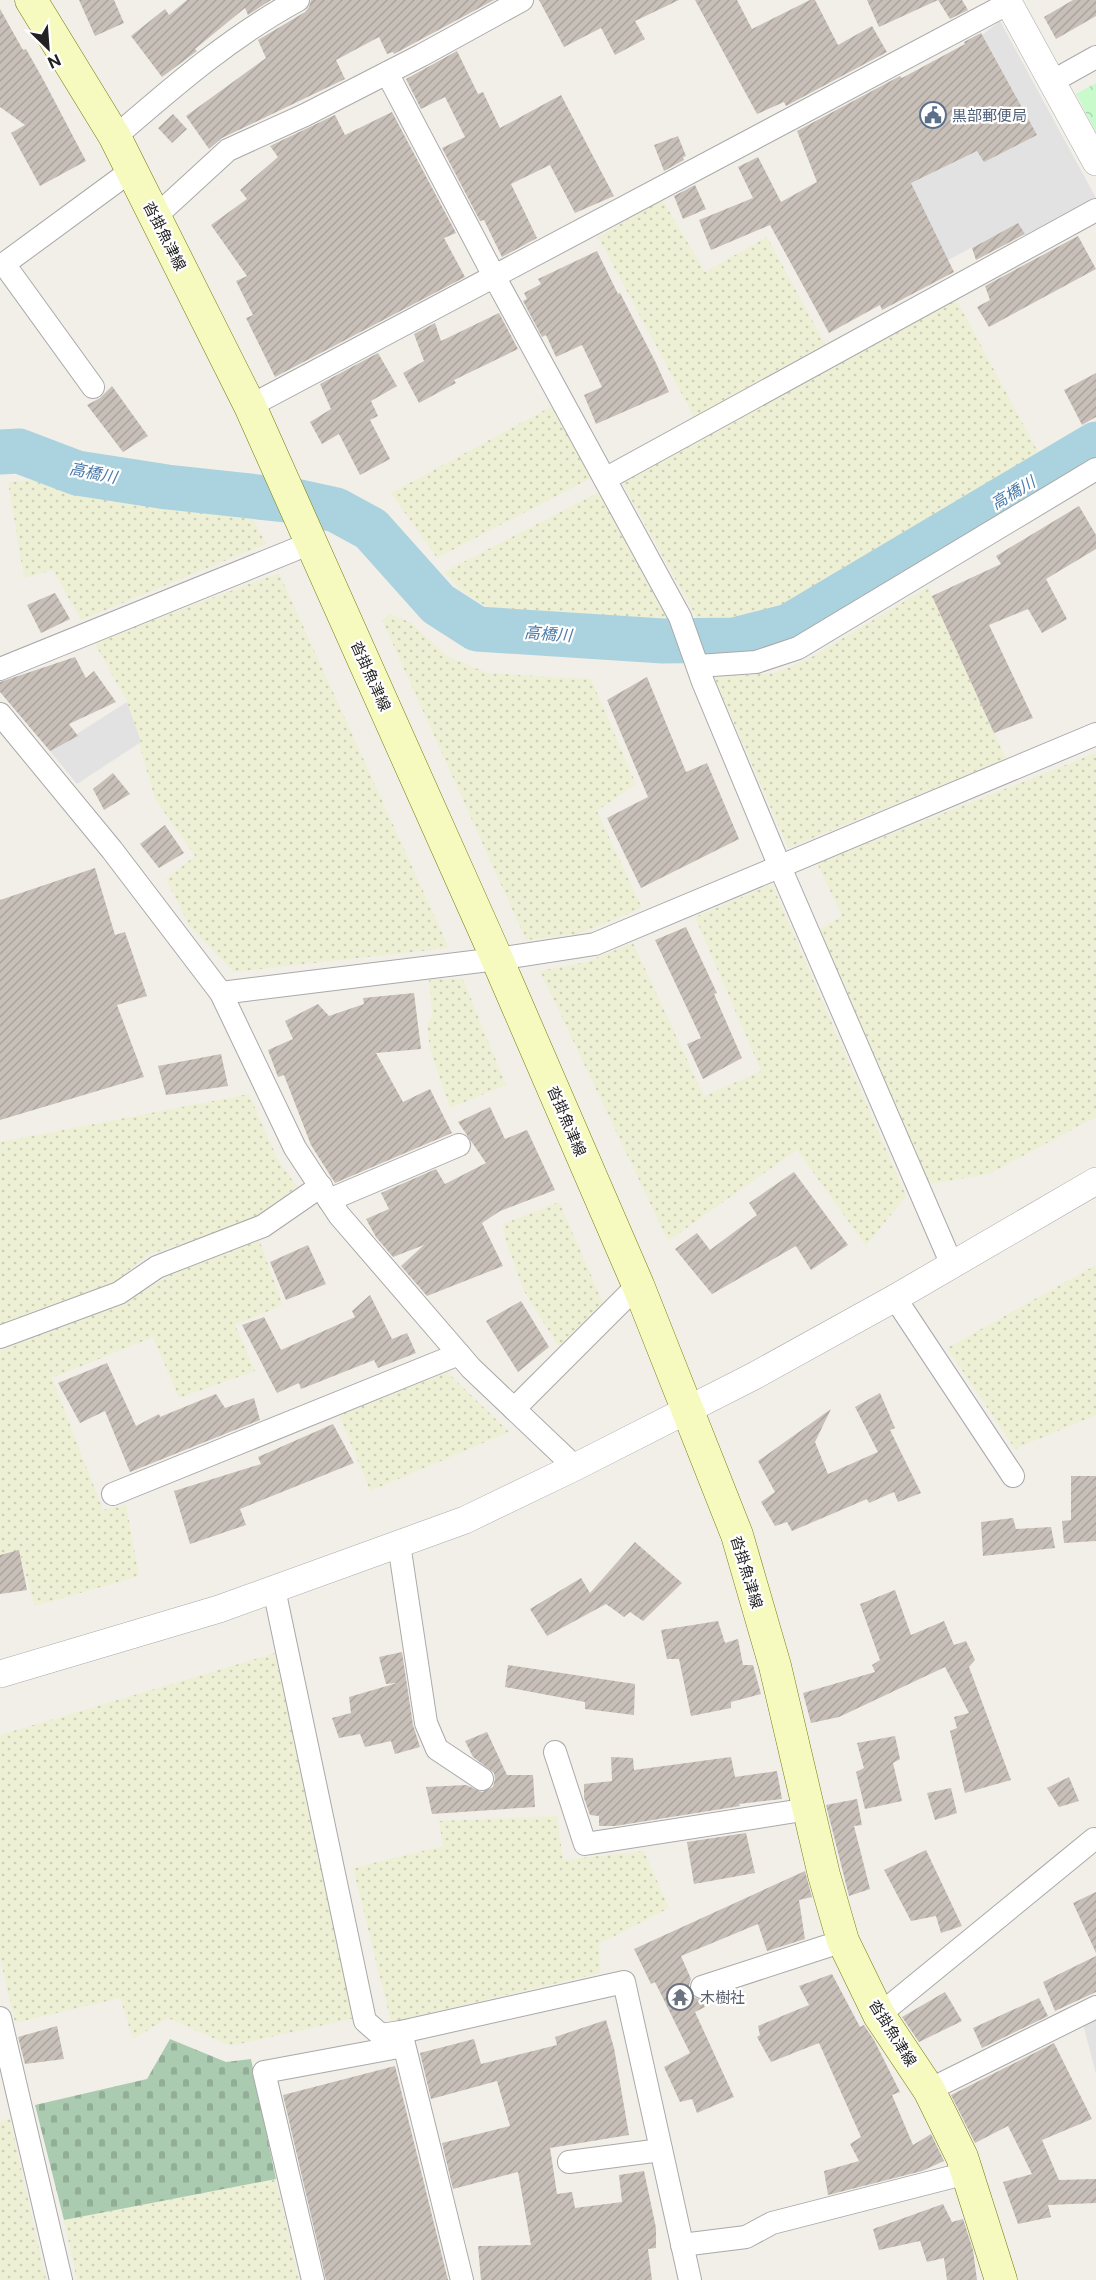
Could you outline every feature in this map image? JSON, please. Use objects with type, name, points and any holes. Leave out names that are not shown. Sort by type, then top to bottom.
[{"type":"main road","name":"沓掛魚津線","points":[[31,0],[115,137],[250,406],[497,959],[638,1285],[740,1546],[775,1666],[843,1941],[879,2015],[929,2090],[962,2157],[1001,2280]]},
{"type":"street","points":[[115,137],[194,69],[261,20],[298,0]]},
{"type":"street","points":[[155,217],[228,150],[305,115],[522,0]]},
{"type":"street","points":[[250,406],[1008,1],[1096,162]]},
{"type":"street","points":[[1053,81],[1096,57]]},
{"type":"street","points":[[387,73],[494,276],[680,617],[780,867],[952,1265]]},
{"type":"street","points":[[93,387],[4,264],[132,170]]},
{"type":"street","points":[[605,479],[1096,210]]},
{"type":"street","points":[[698,666],[756,662],[798,648],[1096,469]]},
{"type":"street","points":[[0,669],[311,543]]},
{"type":"street","points":[[0,714],[112,850],[221,993],[296,1148],[339,1215],[459,1354],[575,1467]]},
{"type":"street","points":[[221,993],[497,959],[595,944],[1096,734]]},
{"type":"street","points":[[0,1337],[119,1293],[157,1267],[263,1226],[325,1193],[459,1145]]},
{"type":"street","points":[[0,1674],[219,1610],[465,1520],[754,1376],[896,1298],[1096,1181]]},
{"type":"street","points":[[514,1409],[638,1285]]},
{"type":"street","points":[[896,1298],[1013,1476]]},
{"type":"street","points":[[113,1494],[459,1354]]},
{"type":"street","points":[[399,1544],[426,1723],[437,1749],[482,1779]]},
{"type":"street","points":[[274,1589],[365,2021],[381,2035],[403,2039]]},
{"type":"street","points":[[555,1752],[585,1844],[809,1809]]},
{"type":"street","points":[[879,2015],[1094,1839]]},
{"type":"street","points":[[702,1987],[843,1941]]},
{"type":"street","points":[[313,2280],[264,2072],[624,1982],[690,2280]]},
{"type":"street","points":[[929,2090],[1096,2007]]},
{"type":"street","points":[[0,2018],[10,2106],[61,2280]]},
{"type":"street","points":[[403,2039],[462,2280]]},
{"type":"street","points":[[569,2162],[661,2150]]},
{"type":"street","points":[[682,2245],[746,2238],[772,2223],[967,2173]]},
{"type":"green space","points":[[1096,83],[1096,132],[1076,94]]},
{"type":"green space","points":[[662,199],[705,272],[767,237],[825,344],[694,417],[598,237]]},
{"type":"green space","points":[[955,297],[1038,452],[781,612],[723,625],[699,622],[621,481]]},
{"type":"green space","points":[[554,405],[595,476],[437,558],[391,493]]},
{"type":"green space","points":[[46,479],[253,519],[266,544],[81,620],[53,570],[24,578],[8,482]]},
{"type":"green space","points":[[603,490],[668,618],[516,613],[485,606],[460,590],[444,572]]},
{"type":"green space","points":[[279,573],[449,948],[234,972],[190,927],[166,879],[195,856],[155,799],[127,702],[94,642]]},
{"type":"green space","points":[[928,587],[1006,759],[788,848],[714,677],[775,673],[810,658]]},
{"type":"green space","points":[[391,614],[411,623],[447,656],[487,673],[591,679],[636,784],[597,811],[642,908],[578,934],[526,940],[382,620]]},
{"type":"green space","points":[[1096,753],[1096,1117],[989,1174],[929,1184],[818,930],[842,916],[817,863]]},
{"type":"green space","points":[[772,884],[906,1196],[866,1246],[797,1150],[668,1241],[540,971],[586,962],[633,943],[704,1096],[761,1071],[695,917]]},
{"type":"green space","points":[[429,979],[463,979],[506,1085],[450,1108],[430,1050],[427,1023],[432,1017]]},
{"type":"green space","points":[[249,1094],[277,1158],[297,1187],[255,1219],[148,1255],[114,1283],[0,1325],[0,1142]]},
{"type":"green space","points":[[559,1202],[604,1305],[560,1349],[524,1291],[505,1238],[503,1224]]},
{"type":"green space","points":[[258,1237],[283,1305],[235,1325],[255,1371],[179,1398],[153,1337],[52,1378],[103,1510],[126,1504],[139,1576],[35,1606],[19,1551],[0,1554],[0,1350],[138,1294],[177,1271]]},
{"type":"green space","points":[[1096,1265],[1096,1415],[1015,1449],[947,1348]]},
{"type":"green space","points":[[447,1372],[509,1432],[370,1491],[339,1415]]},
{"type":"green space","points":[[275,1653],[355,2018],[231,2046],[168,2018],[133,2039],[120,1998],[15,2023],[0,1958],[0,1735]]},
{"type":"green space","points":[[557,1816],[563,1860],[644,1851],[669,1908],[599,1944],[600,1973],[391,2022],[353,1868],[443,1846],[439,1821]]},
{"type":"green space","points":[[170,2039],[226,2062],[251,2059],[276,2179],[64,2220],[35,2105],[147,2079]]},
{"type":"green space","points":[[10,2119],[46,2280],[0,2280],[0,2121]]},
{"type":"green space","points":[[276,2179],[299,2280],[77,2280],[64,2220]]},
{"type":"shaded area","points":[[1000,21],[1096,198],[1025,235],[1018,223],[948,260],[911,183],[977,151],[984,161],[982,35]]},
{"type":"shaded area","points":[[127,702],[141,742],[77,784],[50,751]]},
{"type":"shaded area","points":[[1096,2018],[1096,2074],[1083,2024]]},
{"type":"building","points":[[79,0],[114,0],[124,23],[95,36]]},
{"type":"building","points":[[187,0],[271,0],[248,15],[245,8],[195,49],[197,51],[162,77],[131,36],[165,9],[169,15]]},
{"type":"building","points":[[311,0],[494,0],[394,54],[393,52],[387,54],[379,37],[336,60],[345,79],[222,138],[209,149],[186,116],[266,58],[258,40],[305,12]]},
{"type":"building","points":[[539,0],[679,0],[635,21],[645,39],[615,55],[601,28],[564,47]]},
{"type":"building","points":[[695,0],[737,0],[752,29],[810,0],[815,0],[838,45],[872,26],[887,52],[786,106],[784,102],[757,114]]},
{"type":"building","points":[[867,0],[938,0],[879,27]]},
{"type":"building","points":[[938,0],[962,0],[968,10],[950,19]]},
{"type":"building","points":[[1073,0],[1096,0],[1096,16],[1056,39],[1044,17]]},
{"type":"building","points":[[0,9],[23,50],[26,49],[86,161],[40,186],[11,133],[25,125],[0,107]]},
{"type":"building","points":[[981,33],[1037,135],[984,162],[977,151],[911,183],[954,272],[882,310],[880,305],[829,333],[770,225],[711,250],[699,220],[753,198],[738,167],[758,157],[781,202],[817,182],[797,131],[900,76],[902,78]]},
{"type":"building","points":[[457,51],[478,94],[483,92],[500,128],[561,95],[614,196],[575,213],[550,165],[511,184],[537,238],[502,257],[484,220],[480,221],[442,148],[465,137],[445,97],[421,109],[406,79]]},
{"type":"building","points":[[392,112],[456,233],[444,238],[465,277],[275,377],[246,318],[253,315],[236,281],[247,276],[211,225],[247,199],[240,190],[278,157],[270,146],[335,115],[345,135]]},
{"type":"building","points":[[173,114],[187,129],[172,143],[158,128]]},
{"type":"building","points":[[678,136],[686,156],[683,157],[684,160],[664,171],[654,145]]},
{"type":"building","points":[[695,185],[706,209],[683,219],[674,196]]},
{"type":"building","points":[[1018,223],[1025,234],[976,260],[972,248]]},
{"type":"building","points":[[1078,236],[1096,269],[989,327],[977,307],[990,300],[985,286]]},
{"type":"building","points":[[597,251],[669,392],[596,424],[584,395],[602,387],[582,345],[556,357],[546,335],[542,337],[523,301],[527,299],[524,293],[541,284],[538,279]]},
{"type":"building","points":[[499,313],[518,349],[454,380],[456,383],[419,403],[403,373],[424,361],[414,334],[435,323],[441,341]]},
{"type":"building","points":[[378,353],[397,386],[371,401],[378,416],[370,420],[390,459],[360,475],[339,434],[322,444],[310,422],[331,409],[320,384]]},
{"type":"building","points":[[1096,373],[1096,417],[1082,425],[1064,390]]},
{"type":"building","points":[[112,386],[148,436],[123,452],[87,405],[100,398]]},
{"type":"building","points":[[1079,506],[1096,535],[1096,549],[1046,579],[1067,619],[1042,633],[1028,609],[989,625],[1033,718],[994,733],[932,596],[1001,564],[996,556]]},
{"type":"building","points":[[55,593],[70,619],[41,633],[27,605]]},
{"type":"building","points":[[75,657],[86,678],[94,671],[116,702],[69,724],[78,736],[50,751],[0,692],[0,682]]},
{"type":"building","points":[[647,677],[686,772],[707,763],[739,839],[641,888],[607,818],[648,797],[607,700]]},
{"type":"building","points":[[113,773],[130,794],[104,810],[93,789]]},
{"type":"building","points":[[165,825],[184,853],[159,868],[140,844]]},
{"type":"building","points":[[95,868],[115,935],[125,932],[147,996],[117,1005],[144,1077],[0,1120],[0,900]]},
{"type":"building","points":[[686,927],[717,993],[714,994],[742,1058],[703,1079],[687,1044],[701,1038],[655,940]]},
{"type":"building","points":[[414,993],[421,1049],[376,1053],[403,1102],[430,1089],[452,1133],[335,1183],[311,1145],[284,1075],[278,1077],[268,1050],[293,1039],[285,1021],[318,1004],[329,1016],[364,1004],[363,998]]},
{"type":"building","points":[[221,1054],[228,1086],[166,1095],[158,1066]]},
{"type":"building","points":[[490,1107],[505,1139],[527,1130],[555,1190],[500,1211],[482,1223],[503,1266],[427,1296],[401,1266],[424,1245],[393,1257],[376,1237],[366,1219],[389,1209],[381,1193],[436,1169],[445,1184],[486,1163],[458,1122]]},
{"type":"building","points":[[794,1172],[848,1245],[811,1270],[796,1246],[712,1294],[675,1249],[697,1233],[710,1250],[757,1215],[749,1203]]},
{"type":"building","points":[[308,1245],[326,1284],[286,1300],[270,1262]]},
{"type":"building","points":[[370,1295],[392,1339],[407,1333],[416,1353],[378,1368],[374,1360],[301,1389],[299,1383],[277,1393],[242,1325],[264,1317],[281,1350],[355,1317],[352,1311]]},
{"type":"building","points":[[521,1301],[549,1347],[518,1372],[486,1321]]},
{"type":"building","points":[[107,1363],[136,1426],[159,1414],[160,1417],[216,1394],[225,1408],[254,1398],[260,1420],[130,1472],[105,1411],[80,1423],[58,1383]]},
{"type":"building","points":[[880,1393],[895,1428],[890,1430],[921,1493],[898,1502],[894,1492],[869,1503],[867,1499],[792,1531],[787,1522],[775,1526],[761,1502],[775,1492],[758,1461],[831,1409],[815,1442],[828,1474],[878,1452],[855,1407]]},
{"type":"building","points":[[333,1424],[354,1463],[240,1509],[246,1525],[190,1544],[174,1491],[261,1464],[258,1457]]},
{"type":"building","points":[[1071,1476],[1096,1476],[1096,1541],[1064,1543],[1062,1521],[1071,1520]]},
{"type":"building","points":[[1013,1518],[1016,1529],[1051,1527],[1055,1548],[983,1556],[981,1522]]},
{"type":"building","points":[[635,1542],[682,1583],[643,1621],[630,1612],[624,1617],[606,1604],[547,1636],[530,1609],[581,1578],[590,1593]]},
{"type":"building","points":[[19,1550],[27,1590],[0,1594],[0,1555]]},
{"type":"building","points":[[895,1590],[911,1635],[944,1621],[954,1645],[966,1641],[975,1660],[969,1667],[1011,1780],[965,1793],[950,1731],[957,1728],[954,1717],[969,1713],[945,1667],[839,1717],[811,1723],[803,1693],[875,1672],[872,1665],[880,1660],[860,1604]]},
{"type":"building","points":[[718,1621],[725,1643],[738,1639],[743,1665],[753,1665],[761,1694],[731,1702],[731,1708],[691,1716],[679,1659],[667,1659],[661,1630]]},
{"type":"building","points":[[402,1652],[413,1725],[420,1747],[395,1754],[391,1741],[365,1747],[360,1734],[339,1738],[332,1718],[351,1713],[349,1697],[397,1683],[386,1684],[379,1657]]},
{"type":"building","points":[[508,1665],[635,1684],[634,1715],[585,1709],[585,1702],[505,1687]]},
{"type":"building","points":[[487,1732],[507,1775],[533,1775],[535,1807],[432,1814],[426,1787],[466,1785],[482,1792],[493,1787],[494,1773],[473,1757],[465,1741]]},
{"type":"building","points":[[895,1736],[900,1759],[893,1763],[902,1801],[865,1809],[856,1772],[864,1768],[857,1743]]},
{"type":"building","points":[[611,1757],[633,1758],[634,1770],[731,1757],[735,1777],[777,1771],[782,1799],[739,1804],[740,1806],[615,1826],[599,1826],[599,1816],[590,1815],[584,1798],[584,1784],[612,1781]]},
{"type":"building","points":[[1069,1777],[1079,1801],[1059,1807],[1047,1788]]},
{"type":"building","points":[[951,1788],[957,1813],[935,1820],[927,1793]]},
{"type":"building","points":[[857,1799],[862,1825],[854,1826],[870,1889],[849,1896],[826,1805]]},
{"type":"building","points":[[746,1833],[755,1873],[694,1884],[687,1842]]},
{"type":"building","points":[[926,1850],[962,1926],[941,1933],[936,1916],[911,1921],[884,1870]]},
{"type":"building","points":[[805,1871],[812,1897],[799,1900],[805,1939],[767,1951],[758,1924],[681,1956],[691,1979],[689,1992],[693,1997],[701,2000],[705,2007],[695,2012],[734,2097],[697,2113],[692,2099],[680,2102],[664,2067],[690,2053],[655,1982],[651,1984],[634,1949]]},
{"type":"building","points":[[1096,1892],[1096,1953],[1073,1903]]},
{"type":"building","points":[[1096,1956],[1096,1992],[1055,2011],[1043,1982]]},
{"type":"building","points":[[832,1974],[860,2027],[864,2025],[874,2040],[900,2092],[892,2095],[913,2145],[931,2134],[944,2161],[922,2171],[828,2195],[824,2171],[859,2161],[850,2144],[861,2137],[819,2043],[771,2062],[757,2037],[760,2035],[758,2026],[809,2005],[799,1986]]},
{"type":"building","points":[[945,1992],[962,2021],[919,2042],[902,2017]]},
{"type":"building","points":[[1039,1998],[1048,2016],[982,2048],[973,2028]]},
{"type":"building","points":[[606,2020],[614,2048],[629,2135],[550,2148],[557,2194],[572,2192],[575,2208],[622,2202],[619,2175],[644,2171],[656,2228],[656,2248],[648,2249],[652,2280],[481,2280],[478,2246],[531,2245],[518,2172],[453,2189],[442,2143],[510,2126],[497,2081],[431,2099],[420,2053],[474,2039],[481,2064],[557,2045],[555,2037]]},
{"type":"building","points":[[57,2026],[64,2059],[25,2064],[18,2037]]},
{"type":"building","points":[[1054,2043],[1092,2119],[1042,2140],[1059,2180],[1096,2179],[1096,2203],[1048,2205],[1051,2217],[1018,2224],[1003,2182],[1032,2174],[1008,2126],[975,2143],[951,2095]]},
{"type":"building","points":[[395,2066],[448,2280],[326,2280],[283,2095]]},
{"type":"building","points":[[943,2204],[952,2222],[963,2219],[973,2250],[977,2280],[947,2280],[944,2258],[927,2262],[920,2241],[879,2250],[873,2229]]},
{"type":"waterway","name":"高橋川","points":[[0,452],[19,451],[77,473],[167,487],[295,501],[336,510],[371,529],[438,604],[477,629],[663,641],[734,640],[789,626],[1096,444]]},
{"type":"place","name":"黒部郵便局","points":[[933,115]]},
{"type":"place","name":"木樹社","points":[[680,1997]]}]
